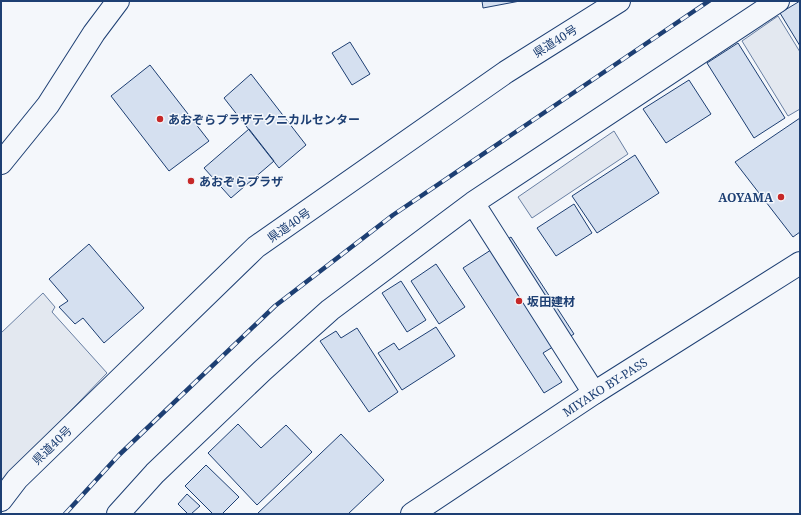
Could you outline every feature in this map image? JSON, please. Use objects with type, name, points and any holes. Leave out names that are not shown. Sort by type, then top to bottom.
[{"type":"main road","points":[[1,163],[48,105],[94,33],[118,1]]},
{"type":"main road","name":"県道40号","points":[[1,500],[17,479],[256,248],[506,72],[619,1]]},
{"type":"main road","points":[[118,514],[155,473],[262,370],[330,310],[473,203],[778,1]]},
{"type":"main road","points":[[473,203],[594,393]]},
{"type":"main road","name":"MIYAKO BY-PASS","points":[[412,514],[594,393],[800,262]]},
{"type":"shaded area","points":[[778,16],[800,52],[800,109],[788,116],[742,41]]},
{"type":"shaded area","points":[[614,131],[628,154],[532,218],[518,197]]},
{"type":"shaded area","points":[[43,293],[55,307],[52,312],[107,373],[1,483],[1,333]]},
{"type":"building","points":[[482,1],[520,1],[483,8]]},
{"type":"building","points":[[800,1],[800,46],[780,13]]},
{"type":"building","points":[[350,42],[370,74],[352,85],[332,53]]},
{"type":"building","points":[[738,43],[785,118],[754,138],[707,63]]},
{"type":"building","name":"あおぞらプラザテクニカルセンター","points":[[150,65],[209,141],[169,171],[111,96]]},
{"type":"building","points":[[251,74],[306,145],[279,168],[224,98]]},
{"type":"building","points":[[689,80],[711,114],[666,143],[643,109]]},
{"type":"building","name":"AOYAMA","points":[[800,118],[800,232],[793,237],[735,162]]},
{"type":"building","points":[[249,129],[274,161],[231,198],[204,168]]},
{"type":"building","points":[[635,155],[659,193],[597,233],[572,196]]},
{"type":"building","points":[[574,204],[592,233],[556,256],[537,228]]},
{"type":"building","name":"坂田建材","points":[[511,237],[574,334],[543,353],[562,382],[544,393],[463,268]]},
{"type":"building","points":[[89,244],[144,308],[104,343],[83,318],[75,324],[59,307],[68,301],[49,279]]},
{"type":"building","points":[[436,264],[465,307],[439,324],[411,281]]},
{"type":"building","points":[[401,281],[426,320],[407,332],[382,293]]},
{"type":"building","points":[[436,327],[455,356],[402,390],[378,353],[394,343],[399,350]]},
{"type":"building","points":[[357,328],[398,392],[369,412],[320,341],[336,331],[341,338]]},
{"type":"building","points":[[238,424],[261,448],[286,425],[312,452],[257,505],[208,453]]},
{"type":"building","points":[[341,434],[384,480],[348,514],[257,514]]},
{"type":"building","points":[[206,465],[239,497],[222,514],[213,514],[185,486]]},
{"type":"building","points":[[187,494],[200,506],[191,514],[188,514],[178,504]]},
{"type":"railway","points":[[65,514],[119,455],[275,306],[393,215],[709,1]]},
{"type":"place","name":"あおぞらプラザテクニカルセンター","points":[[160,119]]},
{"type":"place","name":"あおぞらプラザ","points":[[191,181]]},
{"type":"place","name":"AOYAMA","points":[[781,197]]},
{"type":"place","name":"坂田建材","points":[[519,301]]}]
